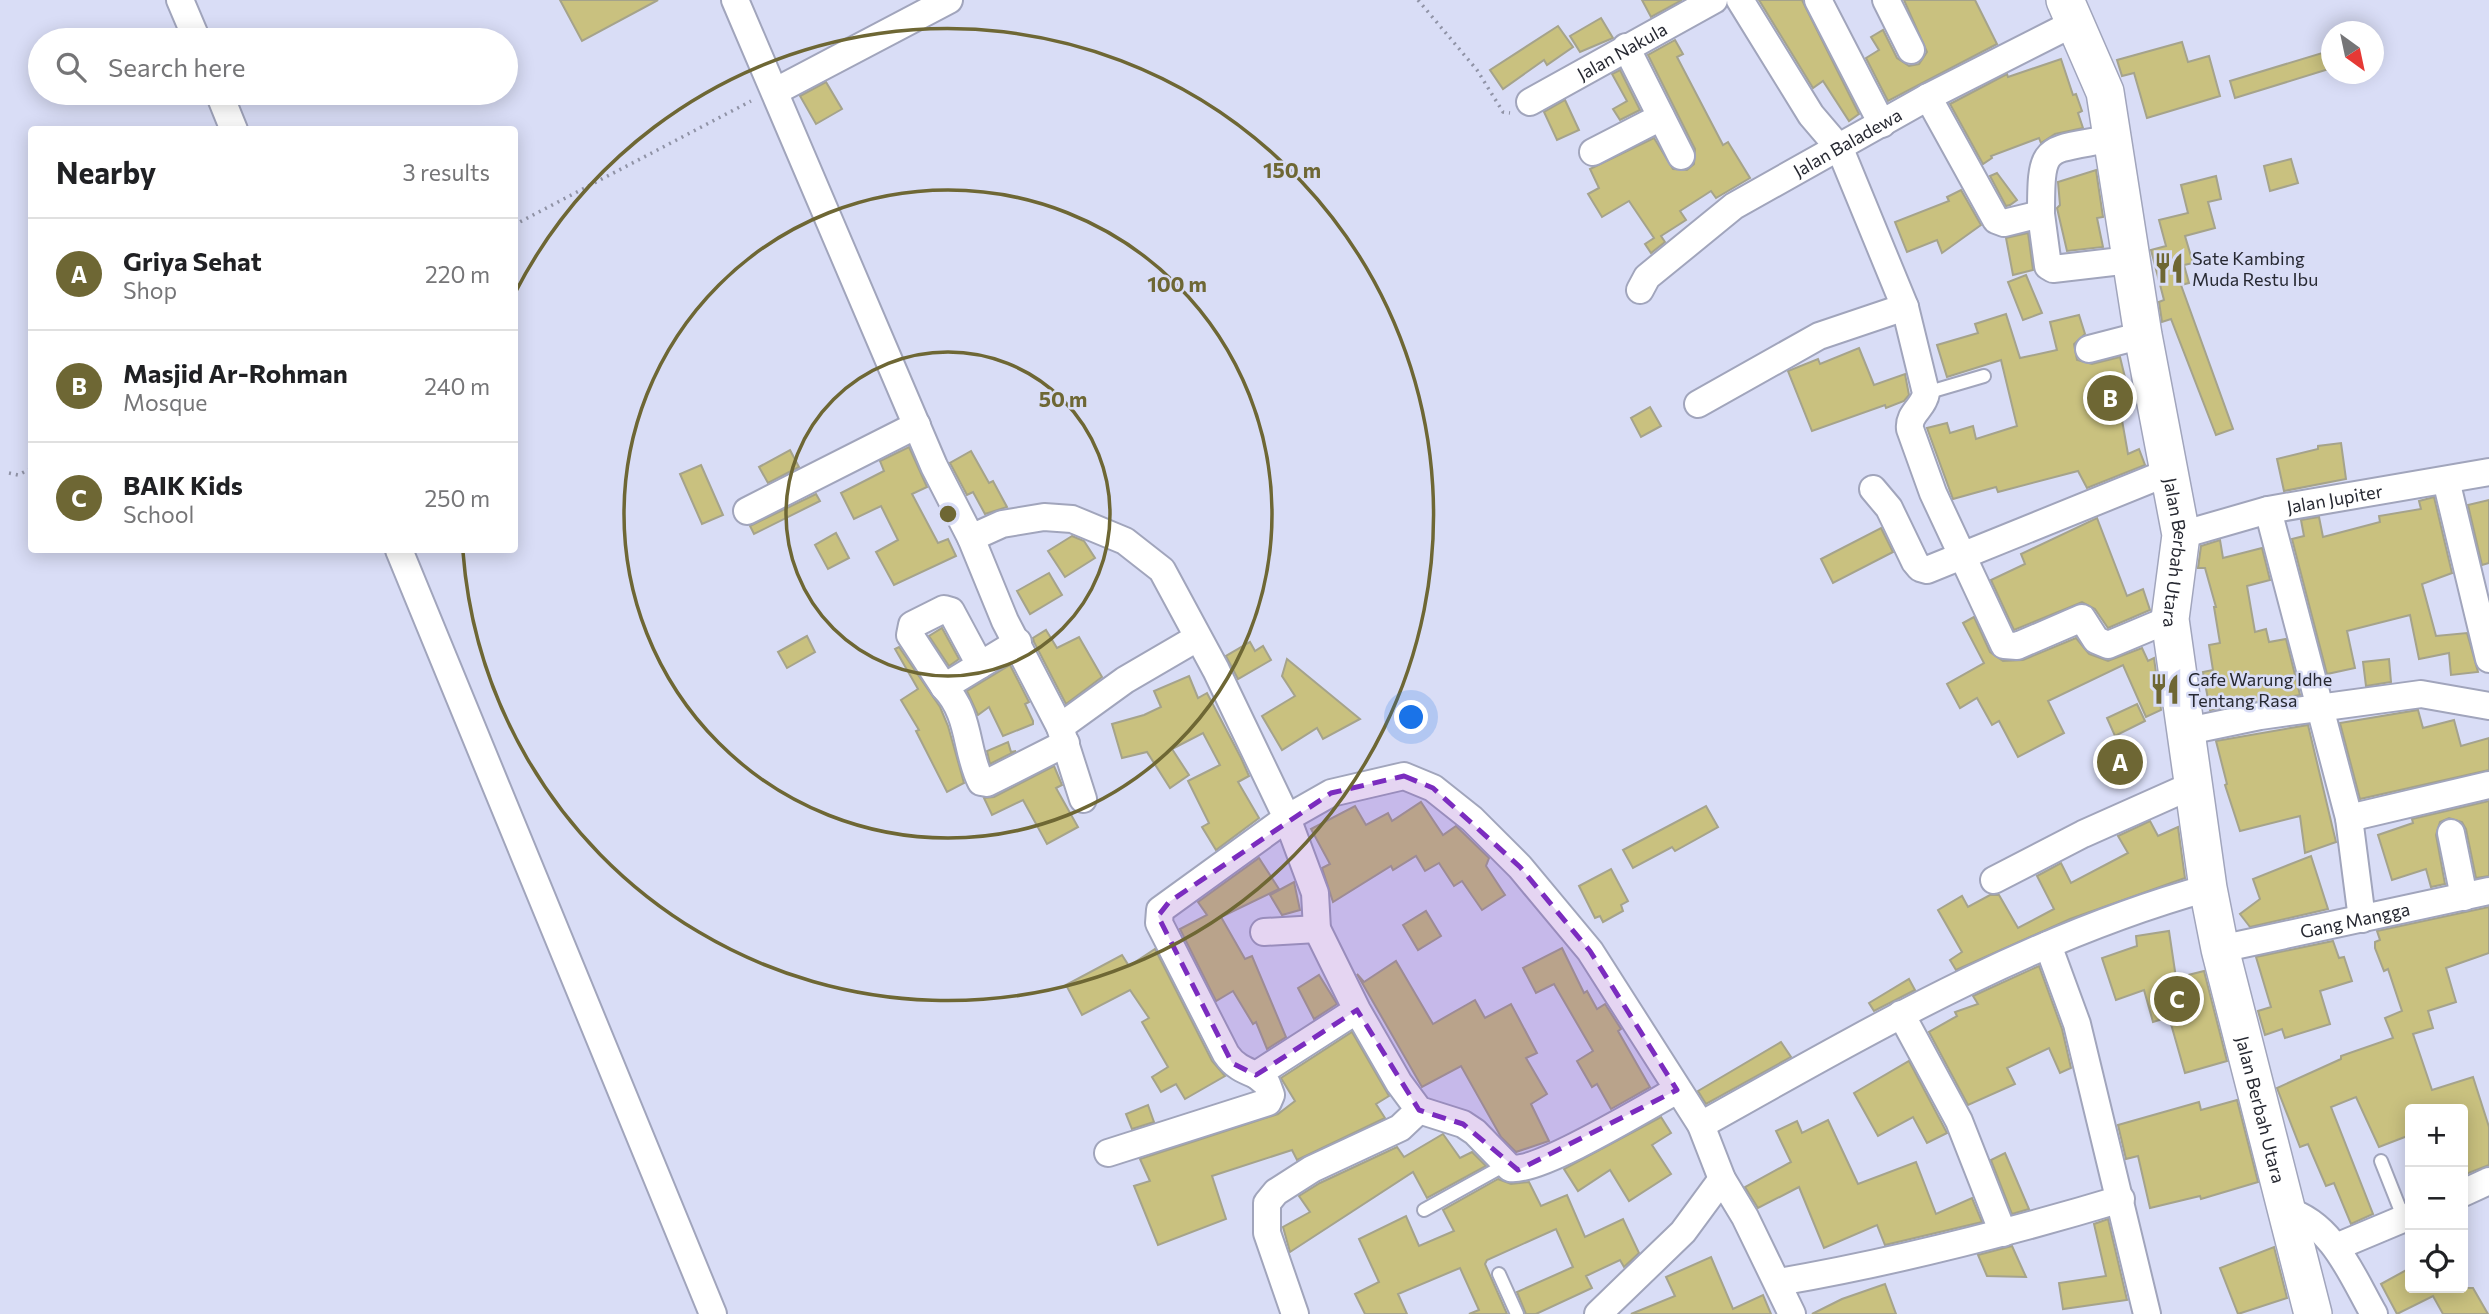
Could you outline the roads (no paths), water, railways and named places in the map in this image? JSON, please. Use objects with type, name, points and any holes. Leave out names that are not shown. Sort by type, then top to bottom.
[{"type":"main road","name":"Jalan Berbah Utara","points":[[2071,11],[2105,92],[2130,260],[2181,535],[2171,619],[2208,888],[2220,949],[2313,1314]]},
{"type":"street","points":[[180,0],[192,28]]},
{"type":"street","points":[[735,0],[917,425],[971,538],[992,594],[1063,735],[1083,799]]},
{"type":"street","points":[[776,91],[949,0]]},
{"type":"street","name":"Jalan Nakula","points":[[1530,102],[1714,0]]},
{"type":"street","points":[[1740,0],[1811,115],[1840,149],[1905,307],[1926,393],[1923,403],[1910,418],[1910,429],[1933,493],[2004,645],[2011,648],[2077,618],[2086,621],[2096,640],[2108,645],[2171,619]]},
{"type":"street","points":[[1818,0],[1882,124]]},
{"type":"street","points":[[1886,0],[1912,50]]},
{"type":"street","name":"Jalan Baladewa","points":[[1640,290],[1647,277],[1734,206],[1840,149],[2071,11]]},
{"type":"street","points":[[1626,47],[1681,156]]},
{"type":"street","points":[[1928,97],[1996,220],[2004,223],[2041,214]]},
{"type":"street","points":[[224,105],[232,126]]},
{"type":"street","points":[[1593,152],[1661,117]]},
{"type":"street","points":[[2113,138],[2055,150],[2041,166],[2045,260],[2050,268],[2130,260]]},
{"type":"street","points":[[1698,404],[1819,336],[1905,307]]},
{"type":"street","points":[[2090,349],[2143,335]]},
{"type":"street","points":[[747,511],[917,425]]},
{"type":"street","points":[[1874,489],[1889,508],[1920,568],[1927,570],[2169,472]]},
{"type":"street","name":"Jalan Jupiter","points":[[2181,535],[2267,510],[2489,472]]},
{"type":"street","points":[[2446,480],[2489,659]]},
{"type":"street","points":[[2267,510],[2349,818],[2362,919]]},
{"type":"street","points":[[971,538],[1002,524],[1044,517],[1072,519],[1092,525],[1125,541],[1162,570],[1216,670],[1287,818],[1315,893],[1317,929],[1391,1071],[1419,1110],[1469,1128],[1485,1140],[1505,1165],[1518,1170],[1549,1158],[1677,1090]]},
{"type":"street","points":[[400,553],[713,1314]]},
{"type":"street","points":[[980,665],[951,611],[944,609],[912,625],[910,635],[952,695],[968,728],[970,757],[981,782],[987,783],[1063,735],[1125,680],[1197,638]]},
{"type":"street","points":[[944,687],[1018,642]]},
{"type":"street","points":[[2188,731],[2319,708],[2421,694],[2489,706]]},
{"type":"street","points":[[1108,1153],[1268,1102],[1272,1095],[1267,1084],[1232,1063],[1226,1054],[1158,916],[1169,902],[1287,818],[1331,793],[1367,782],[1404,776],[1433,788],[1472,819],[1520,867],[1581,941],[1701,1125],[1722,1179],[1779,1282],[1792,1314]]},
{"type":"street","points":[[1994,880],[2083,834],[2193,785]]},
{"type":"street","points":[[2349,818],[2489,785]]},
{"type":"street","points":[[2451,833],[2477,894]]},
{"type":"street","points":[[1701,1125],[1901,1014],[2048,945],[2208,888]]},
{"type":"street","name":"Gang Mangga","points":[[2220,949],[2477,894]]},
{"type":"street","points":[[1264,932],[1317,929]]},
{"type":"street","points":[[2048,945],[2077,1024],[2147,1314]]},
{"type":"street","points":[[1256,1075],[1357,1010]]},
{"type":"street","points":[[1901,1014],[1959,1121],[2003,1233]]},
{"type":"street","points":[[1295,1314],[1267,1233],[1267,1203],[1276,1192],[1312,1169],[1400,1128],[1419,1110]]},
{"type":"street","points":[[1599,1314],[1683,1232],[1722,1179]]},
{"type":"street","points":[[2468,1191],[2489,1181]]},
{"type":"street","points":[[1779,1282],[1874,1265],[2003,1233],[2121,1199]]},
{"type":"street","points":[[2287,1211],[2303,1216],[2313,1223],[2336,1247],[2374,1314]]},
{"type":"street","points":[[2336,1247],[2405,1218]]},
{"type":"lane","points":[[1926,393],[1984,376]]},
{"type":"lane","points":[[2381,1161],[2405,1213]]},
{"type":"lane","points":[[1424,1210],[1505,1165]]},
{"type":"lane","points":[[1499,1273],[1517,1314]]},
{"type":"place","name":"Sate Kambing Muda Restu Ibu","points":[[2169,268]]},
{"type":"place","name":"Masjid Ar-Rohman","points":[[2110,398]]},
{"type":"place","name":"Cafe Warung Idhe Tentang Rasa","points":[[2165,689]]},
{"type":"place","name":"Griya Sehat","points":[[2120,762]]},
{"type":"place","name":"BAIK Kids","points":[[2177,999]]}]
